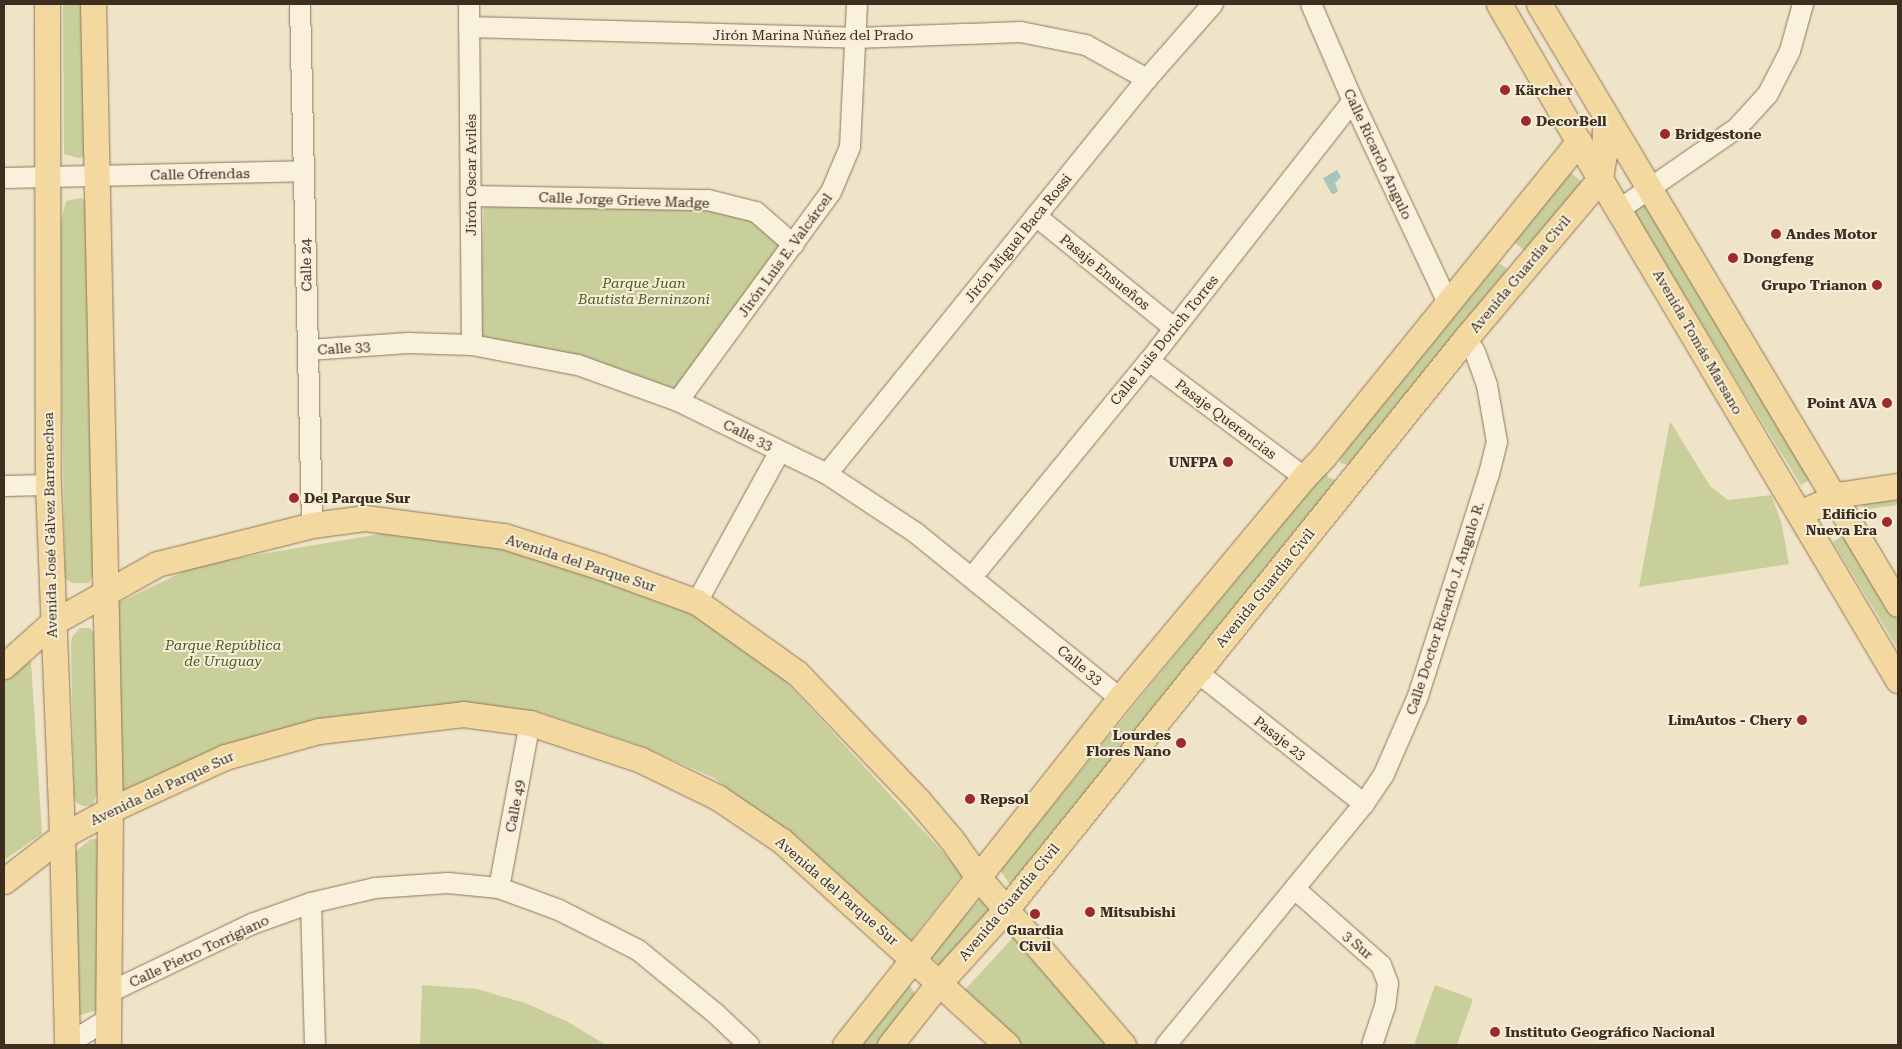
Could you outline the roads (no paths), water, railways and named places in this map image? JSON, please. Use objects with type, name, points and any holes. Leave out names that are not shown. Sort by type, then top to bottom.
[{"type":"main road","name":"Avenida José Gálvez Barrenechea","points":[[47,4],[48,485],[52,623],[62,836],[67,1045]]},
{"type":"main road","points":[[93,4],[110,810],[108,1045]]},
{"type":"main road","name":"Avenida Tomás Marsano","points":[[1499,4],[1600,179],[1620,209],[1898,680]]},
{"type":"main road","points":[[1538,4],[1898,604]]},
{"type":"main road","points":[[1600,179],[1604,155],[1605,117]]},
{"type":"main road","points":[[845,1045],[1120,698],[1304,477],[1324,456],[1578,141]]},
{"type":"main road","name":"Avenida Guardia Civil","points":[[890,1045],[939,983],[1007,908],[1466,338],[1600,179]]},
{"type":"main road","points":[[1480,263],[1495,253],[1511,255],[1518,263],[1514,281]]},
{"type":"main road","points":[[1324,456],[1330,470],[1335,474],[1342,478],[1354,477]]},
{"type":"main road","points":[[1800,513],[1835,497],[1898,486]]},
{"type":"main road","name":"Avenida del Parque Sur","points":[[4,666],[52,623],[158,564],[312,525],[365,518],[504,536],[601,567],[697,602],[796,673],[918,800],[952,840],[978,877],[1007,908]]},
{"type":"main road","name":"Avenida del Parque Sur","points":[[4,881],[62,836],[110,810],[225,757],[319,731],[463,714],[530,723],[641,760],[717,797],[782,841],[1007,1045]]},
{"type":"main road","points":[[1007,908],[1124,1045]]},
{"type":"street","name":"Calle 24","points":[[300,4],[312,525]]},
{"type":"street","name":"Jirón Oscar Avilés","points":[[470,4],[472,345]]},
{"type":"street","name":"Jirón Luis E. Valcárcel","points":[[678,401],[831,192],[850,148],[857,4]]},
{"type":"street","name":"Jirón Miguel Baca Rossi","points":[[827,474],[1147,79],[1212,4]]},
{"type":"street","name":"Calle Ricardo Angulo","points":[[1311,4],[1353,101],[1448,303]]},
{"type":"street","points":[[1620,209],[1737,128],[1768,94],[1790,51],[1803,4]]},
{"type":"street","name":"Jirón Marina Núñez del Prado","points":[[470,28],[856,38],[1021,32],[1086,45],[1147,79]]},
{"type":"street","name":"Calle Luis Dorich Torres","points":[[972,577],[1148,361],[1353,101]]},
{"type":"street","name":"Calle Ofrendas","points":[[4,178],[304,171]]},
{"type":"street","name":"Calle Jorge Grieve Madge","points":[[471,196],[708,200],[756,212],[794,244]]},
{"type":"street","name":"Pasaje Ensueños","points":[[1036,216],[1174,328]]},
{"type":"street","name":"Calle Doctor Ricardo J. Angulo R.","points":[[1166,1045],[1364,804],[1384,774],[1418,696],[1489,474],[1497,442],[1487,385],[1476,352],[1466,338]]},
{"type":"street","name":"Calle 33","points":[[308,350],[408,343],[472,345],[578,365],[678,401],[827,474],[916,533],[1120,698]]},
{"type":"street","name":"Pasaje Querencias","points":[[1148,361],[1304,477]]},
{"type":"street","points":[[697,602],[780,451]]},
{"type":"street","points":[[4,486],[48,485]]},
{"type":"street","name":"Pasaje 23","points":[[1197,672],[1364,804]]},
{"type":"street","name":"Calle 49","points":[[499,888],[530,723]]},
{"type":"street","name":"Calle Pietro Torrigiano","points":[[108,993],[252,924],[311,904],[375,888],[448,882],[499,888],[559,910],[638,950],[716,1013],[749,1045]]},
{"type":"street","name":"3 Sur","points":[[1295,889],[1381,965],[1388,983],[1385,1006],[1372,1045]]},
{"type":"street","points":[[311,904],[315,1045]]},
{"type":"street","points":[[67,1045],[108,1020]]},
{"type":"water","points":[[1337,170],[1341,177],[1335,183],[1338,191],[1334,194],[1331,193],[1323,178]]},
{"type":"place","name":"Kärcher","points":[[1505,90]]},
{"type":"place","name":"DecorBell","points":[[1526,121]]},
{"type":"place","name":"Bridgestone","points":[[1665,134]]},
{"type":"place","name":"Andes Motor","points":[[1776,234]]},
{"type":"place","name":"Dongfeng","points":[[1733,258]]},
{"type":"place","name":"Grupo Trianon","points":[[1877,285]]},
{"type":"place","name":"Point AVA","points":[[1887,403]]},
{"type":"place","name":"UNFPA","points":[[1228,462]]},
{"type":"place","name":"Del Parque Sur","points":[[294,498]]},
{"type":"place","name":"Edificio Nueva Era","points":[[1887,522]]},
{"type":"place","name":"LimAutos - Chery","points":[[1802,720]]},
{"type":"place","name":"Lourdes Flores Nano","points":[[1181,743]]},
{"type":"place","name":"Repsol","points":[[970,799]]},
{"type":"place","name":"Mitsubishi","points":[[1090,912]]},
{"type":"place","name":"Guardia Civil","points":[[1035,914]]},
{"type":"place","name":"Instituto Geográfico Nacional","points":[[1495,1032]]},
{"type":"park label","name":"Parque Juan Bautista Berninzoni","points":[[644,292]]},
{"type":"park label","name":"Parque República de Uruguay","points":[[223,654]]}]
